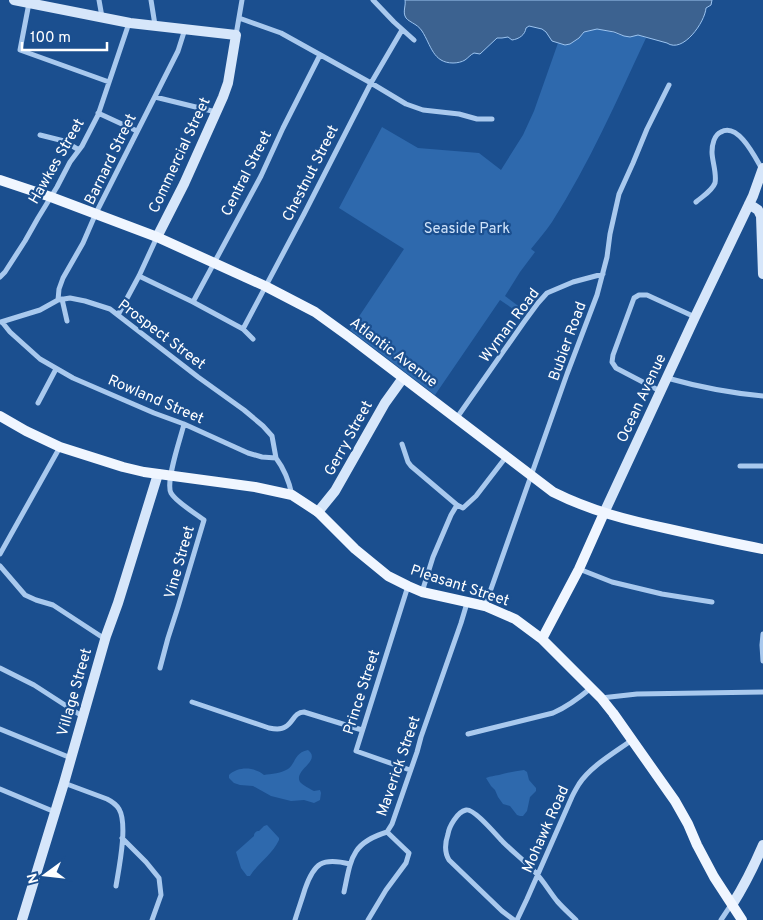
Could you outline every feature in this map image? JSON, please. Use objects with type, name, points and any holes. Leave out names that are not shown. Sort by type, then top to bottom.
[{"type":"main road","points":[[22,1],[130,23],[236,35]]},
{"type":"main road","name":"Commercial Street","points":[[157,237],[184,184],[223,97],[228,84],[236,35]]},
{"type":"main road","name":"Ocean Avenue","points":[[542,639],[579,569],[666,378],[749,204],[763,169]]},
{"type":"main road","name":"Atlantic Avenue","points":[[0,180],[51,196],[157,237],[265,286],[315,312],[553,492],[604,513],[763,549]]},
{"type":"main road","points":[[749,204],[758,210],[760,216],[763,274]]},
{"type":"main road","name":"Gerry Street","points":[[318,512],[335,491],[385,403],[403,378]]},
{"type":"main road","name":"Pleasant Street","points":[[0,416],[60,447],[123,467],[170,476],[255,487],[292,496],[318,512],[384,574],[422,592],[485,606],[515,619],[542,639],[601,698],[675,801],[714,877],[742,920]]},
{"type":"main road","name":"Village Street","points":[[22,920],[105,639],[158,474]]},
{"type":"main road","points":[[732,905],[743,887],[763,845]]},
{"type":"street","points":[[99,0],[102,17]]},
{"type":"street","points":[[151,0],[155,25]]},
{"type":"street","name":"Commercial Street","points":[[236,35],[242,0]]},
{"type":"street","points":[[373,0],[414,40]]},
{"type":"street","points":[[22,1],[20,50],[109,82]]},
{"type":"street","points":[[240,18],[281,33],[406,104],[442,113],[459,114],[477,119],[492,119]]},
{"type":"street","name":"Hawkes Street","points":[[0,277],[26,241],[70,162],[82,146],[98,113],[130,23]]},
{"type":"street","name":"Barnard Street","points":[[60,299],[58,289],[62,278],[84,243],[96,213],[178,51],[186,29]]},
{"type":"street","name":"Chestnut Street","points":[[243,329],[371,83],[402,30]]},
{"type":"street","name":"Central Street","points":[[193,302],[261,176],[320,54]]},
{"type":"street","name":"Bubier Road","points":[[485,606],[597,295],[607,257],[619,194],[647,129],[669,85]]},
{"type":"street","points":[[155,97],[216,112]]},
{"type":"street","points":[[98,113],[137,131]]},
{"type":"street","points":[[696,202],[711,190],[714,183],[713,143],[716,135],[721,132],[726,130],[737,133],[763,169]]},
{"type":"street","points":[[40,135],[64,141],[79,150]]},
{"type":"street","name":"Commercial Street","points":[[118,315],[157,237]]},
{"type":"street","name":"Wyman Road","points":[[456,418],[524,322],[547,293],[572,282],[603,274]]},
{"type":"street","points":[[139,276],[243,329],[253,339]]},
{"type":"street","points":[[660,391],[616,368],[612,362],[634,298],[639,295],[647,295],[695,317]]},
{"type":"street","points":[[1,322],[40,310],[60,299],[67,321]]},
{"type":"street","name":"Prospect Street","points":[[60,299],[85,300],[110,309],[268,429],[272,436],[276,458]]},
{"type":"street","name":"Rowland Street","points":[[1,322],[40,359],[74,378],[248,453],[276,458]]},
{"type":"street","points":[[38,403],[56,369]]},
{"type":"street","points":[[666,378],[718,391],[763,396]]},
{"type":"street","points":[[170,476],[184,424]]},
{"type":"street","points":[[402,444],[411,466],[463,508],[476,496],[506,457]]},
{"type":"street","points":[[0,554],[60,447]]},
{"type":"street","points":[[276,458],[284,468],[292,496]]},
{"type":"street","points":[[740,466],[763,466]]},
{"type":"street","name":"Vine Street","points":[[160,668],[204,520],[172,494],[169,490],[170,476]]},
{"type":"street","points":[[422,592],[433,557],[451,514],[457,505]]},
{"type":"street","points":[[0,566],[25,594],[36,600],[53,605],[105,639]]},
{"type":"street","points":[[579,569],[612,582],[662,594],[712,602]]},
{"type":"street","name":"Prince Street","points":[[408,586],[356,751],[410,770]]},
{"type":"street","name":"Maverick Street","points":[[368,920],[386,890],[406,863],[409,852],[387,832],[392,824],[467,603]]},
{"type":"street","points":[[763,634],[763,661]]},
{"type":"street","points":[[0,668],[84,713]]},
{"type":"street","points":[[468,734],[561,710],[591,687]]},
{"type":"street","points":[[601,698],[637,694],[763,692]]},
{"type":"street","points":[[192,702],[268,728],[285,728],[296,714],[304,712],[362,730]]},
{"type":"street","points":[[0,729],[71,758]]},
{"type":"street","name":"Mohawk Road","points":[[515,920],[538,875],[579,783],[590,771],[632,740]]},
{"type":"street","points":[[64,783],[107,799],[118,808],[121,814],[122,838],[121,859],[116,886]]},
{"type":"street","points":[[0,789],[55,812]]},
{"type":"street","points":[[515,920],[502,911],[449,860],[445,850],[448,831],[460,814],[466,810],[489,826],[538,875],[557,900],[576,920]]},
{"type":"street","points":[[344,892],[350,864],[354,855],[362,844],[387,832]]},
{"type":"street","points":[[122,838],[159,878],[161,895],[152,920]]},
{"type":"street","points":[[295,920],[313,870],[324,862],[350,864]]},
{"type":"street","points":[[721,920],[732,905]]},
{"type":"green space","name":"Seaside Park","points":[[592,29],[606,30],[625,36],[639,35],[646,38],[578,178],[552,222],[531,249],[535,252],[505,296],[525,311],[522,315],[500,300],[435,395],[350,330],[404,249],[339,208],[382,127],[418,148],[479,153],[501,170],[523,135],[534,111],[558,43],[570,44],[584,32]]},
{"type":"green space","points":[[308,750],[312,758],[300,773],[299,778],[300,782],[314,791],[320,790],[320,800],[314,803],[304,800],[291,801],[271,796],[253,786],[234,783],[229,778],[229,775],[233,772],[242,769],[256,770],[264,775],[283,771],[291,767],[300,753]]},
{"type":"green space","points":[[524,770],[527,772],[529,780],[536,788],[536,791],[530,797],[527,811],[523,816],[520,816],[510,806],[503,804],[486,778]]},
{"type":"green space","points":[[267,825],[279,840],[273,850],[250,876],[247,876],[241,868],[236,852],[254,836],[255,832]]},
{"type":"shaded area","points":[[405,0],[712,0],[711,5],[706,8],[702,21],[692,35],[680,44],[673,45],[638,35],[630,37],[597,29],[584,32],[579,38],[565,45],[552,41],[542,29],[529,26],[519,38],[512,40],[508,37],[497,38],[480,54],[474,53],[464,61],[453,63],[446,62],[437,57],[420,28],[406,18],[404,12]]}]
